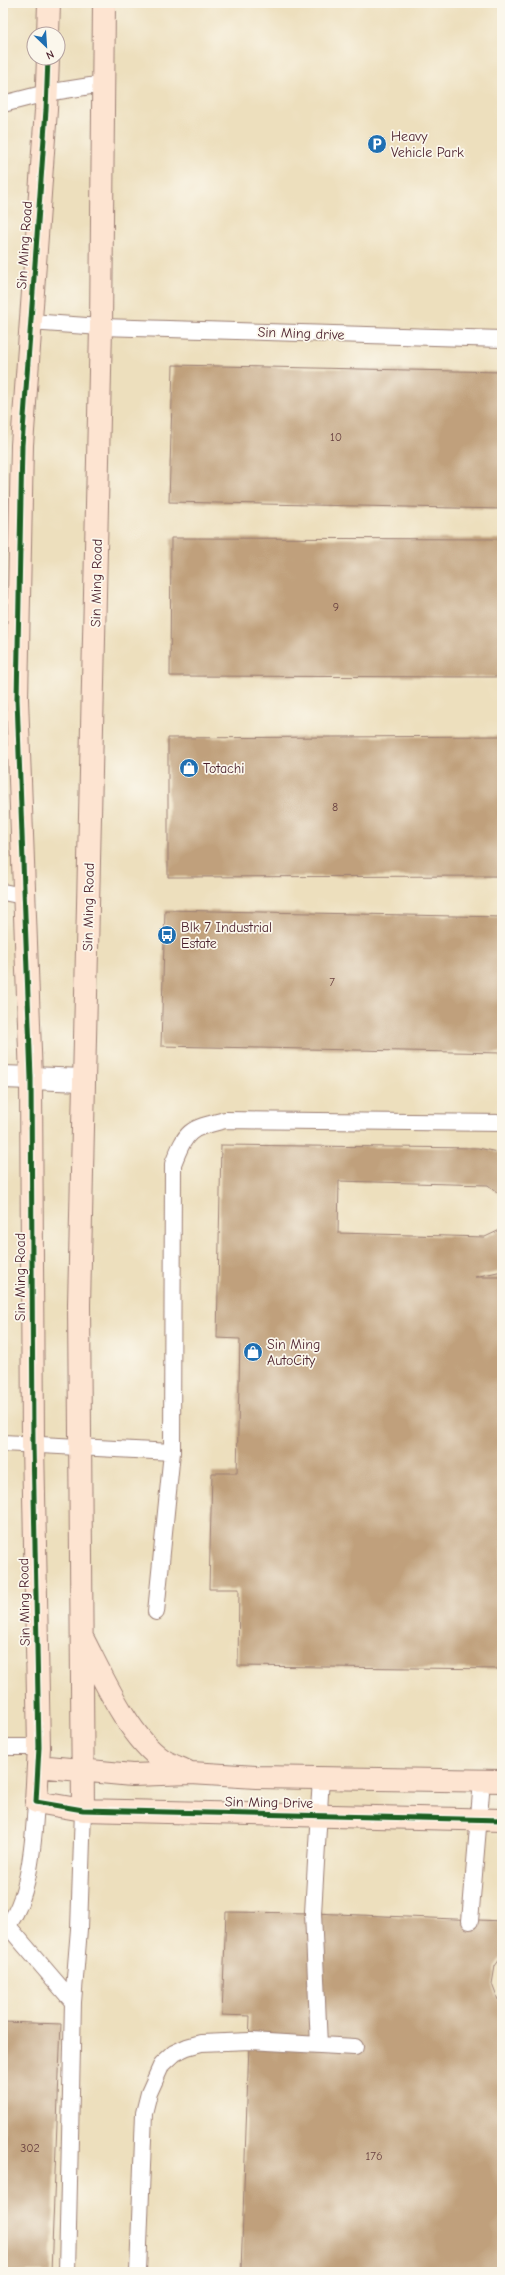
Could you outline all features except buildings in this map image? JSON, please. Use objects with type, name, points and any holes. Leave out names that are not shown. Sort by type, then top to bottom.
[{"type":"street","points":[[49,26],[50,3]]},
{"type":"street","name":"Sin Ming Road","points":[[83,1810],[79,1305],[101,327],[104,3]]},
{"type":"street","name":"Sin Ming Road","points":[[36,1802],[38,1756],[33,1444],[31,1078],[13,894],[21,770],[17,699],[22,445],[48,66]]},
{"type":"street","points":[[3,1077],[84,1080]]},
{"type":"street","points":[[81,1636],[110,1692],[140,1740],[162,1760],[191,1773]]},
{"type":"street","name":"Sin Ming Drive","points":[[38,1756],[83,1771],[132,1775],[191,1773],[256,1777],[492,1781]]},
{"type":"street","name":"Sin Ming Drive","points":[[36,1802],[83,1810],[502,1820]]},
{"type":"lane","points":[[3,104],[46,93],[103,84]]},
{"type":"lane","name":"Sin Ming drive","points":[[30,322],[101,327],[502,339]]},
{"type":"lane","points":[[156,1612],[172,1452],[173,1164],[181,1144],[195,1127],[225,1120],[502,1123]]},
{"type":"lane","points":[[3,1443],[172,1452]]},
{"type":"lane","points":[[3,1747],[38,1756]]},
{"type":"lane","points":[[318,2045],[313,1913],[318,1815],[322,1777]]},
{"type":"lane","points":[[470,1921],[480,1820],[492,1781]]},
{"type":"lane","points":[[36,1802],[34,1830],[26,1879],[19,1903],[5,1927],[72,2002]]},
{"type":"lane","points":[[67,2272],[72,2002],[79,1929],[83,1810]]},
{"type":"lane","points":[[138,2272],[144,2113],[149,2093],[162,2064],[174,2053],[201,2043],[250,2041],[355,2047]]},
{"type":"cycle path","points":[[48,66],[46,110],[22,445],[17,699],[31,1078],[33,1444],[39,1747],[36,1802],[83,1810],[502,1820]]},
{"type":"place","name":"Heavy Vehicle Park","points":[[377,144]]},
{"type":"place","name":"Totachi","points":[[189,768]]},
{"type":"place","name":"Blk 7 Industrial Estate","points":[[167,935]]},
{"type":"place","name":"Sin Ming AutoCity","points":[[253,1352]]}]
